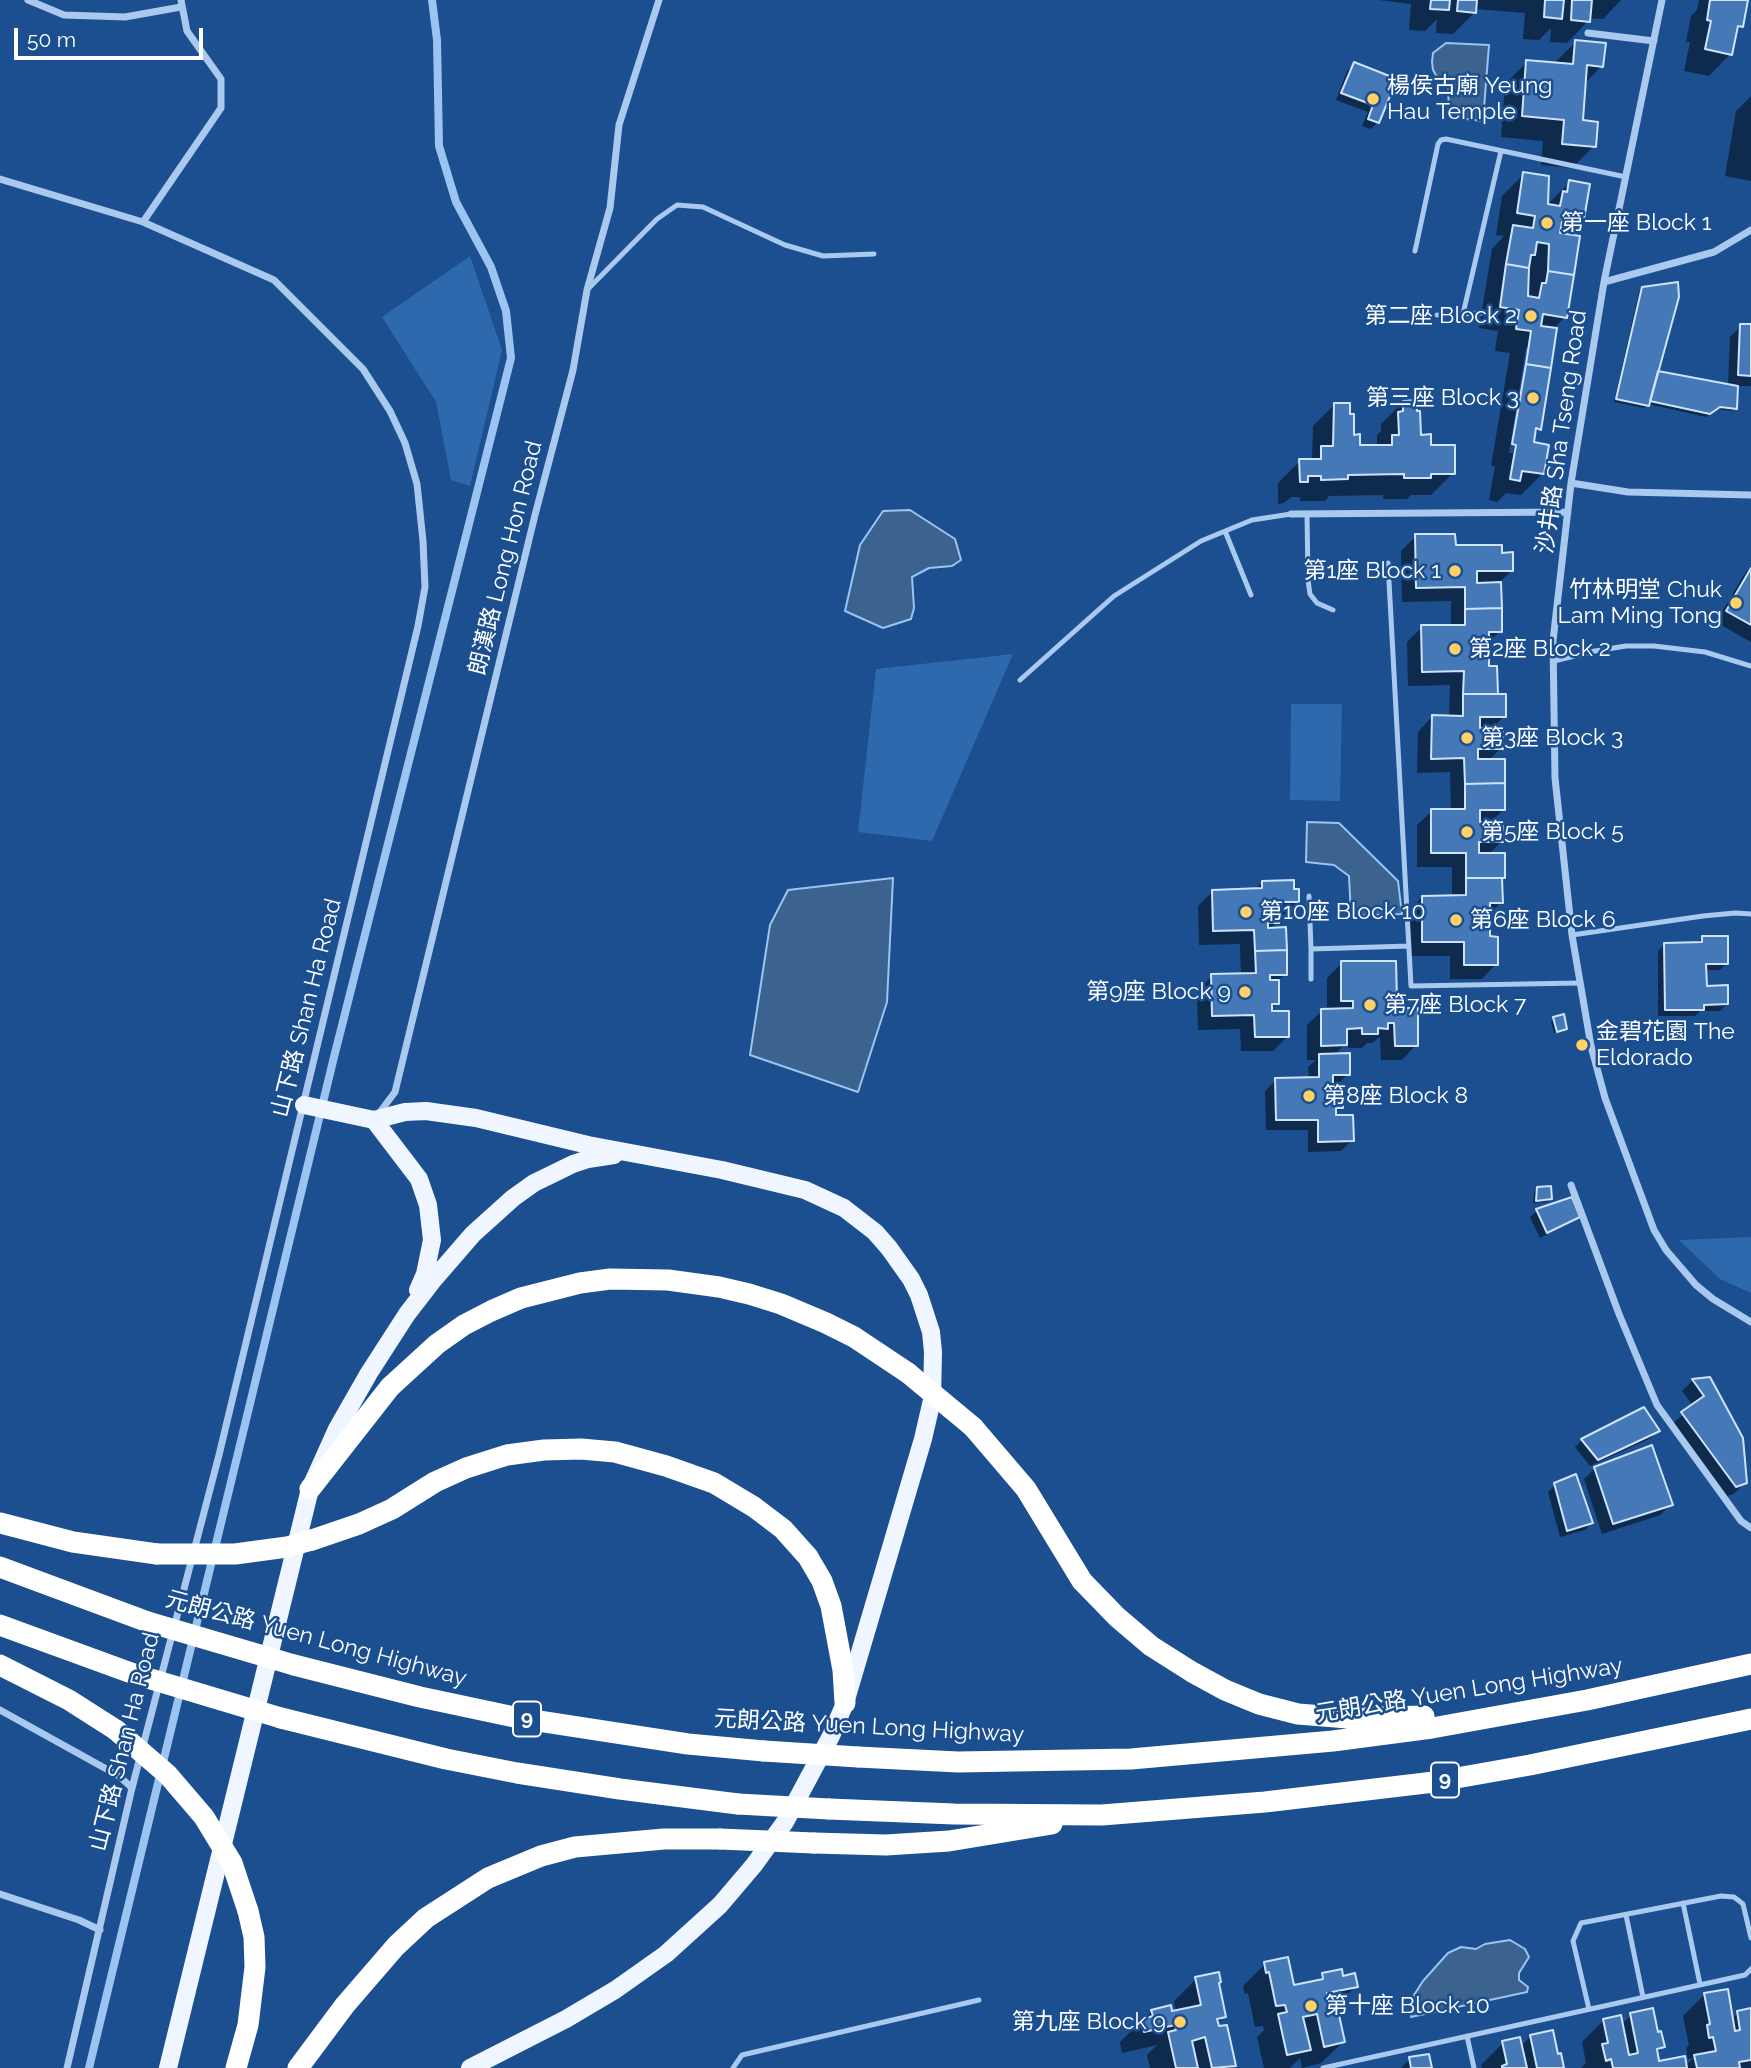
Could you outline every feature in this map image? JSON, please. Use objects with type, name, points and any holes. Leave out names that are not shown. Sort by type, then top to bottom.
[{"type":"highway","points":[[310,1489],[390,1387],[437,1344],[464,1325],[491,1311],[521,1298],[580,1283],[610,1279],[668,1280],[719,1287],[781,1304],[826,1323],[908,1373],[974,1427],[1026,1489],[1082,1581],[1116,1617],[1151,1646],[1225,1690],[1259,1704],[1298,1714],[1348,1718],[1484,1711],[1587,1699]]},
{"type":"highway","points":[[0,1523],[73,1542],[157,1554],[235,1554],[287,1547],[359,1524],[392,1509],[435,1482],[466,1468],[507,1455],[544,1450],[615,1452],[714,1483],[754,1507],[783,1529],[807,1557],[822,1581],[831,1606],[843,1670],[845,1703]]},
{"type":"highway","name":"元朗公路 Yuen Long Highway","points":[[0,1567],[148,1622],[294,1665],[420,1697],[519,1718],[688,1744],[858,1758],[1031,1762],[1186,1755],[1333,1741],[1432,1728],[1751,1664]]},
{"type":"highway","name":"9","points":[[0,1625],[134,1674],[281,1718],[397,1747],[517,1773],[620,1789],[738,1804],[829,1810],[1102,1815],[1265,1802],[1384,1790],[1530,1765],[1744,1721]]},
{"type":"highway","points":[[0,1665],[69,1700],[116,1730],[169,1774],[204,1817],[232,1863],[254,1937],[253,1989],[248,2025],[236,2068]]},
{"type":"highway","points":[[299,2068],[345,2005],[396,1946],[426,1918],[488,1878],[541,1856],[575,1847],[664,1839],[886,1844],[949,1841],[1102,1815]]},
{"type":"main road","points":[[310,1106],[374,1120],[405,1112],[426,1111],[476,1118],[588,1145],[775,1181],[825,1198],[844,1208],[875,1232],[902,1264],[919,1295],[930,1332],[933,1352],[929,1421],[845,1703],[831,1736],[785,1822],[754,1865],[720,1905],[667,1954],[615,1990],[566,2019],[470,2068]]},
{"type":"main road","points":[[374,1120],[419,1179],[428,1205],[432,1240],[425,1274],[407,1314]]},
{"type":"main road","points":[[168,2068],[310,1489],[337,1429],[407,1314],[473,1234],[513,1198],[554,1172],[606,1155],[639,1154]]},
{"type":"street","points":[[28,0],[64,15],[125,18],[181,3],[187,32],[221,79],[221,107],[143,222]]},
{"type":"street","name":"朗漢路 Long Hon Road","points":[[374,1120],[395,1092],[535,515],[573,370],[587,290],[610,208],[619,125],[659,0]]},
{"type":"street","name":"沙井路 Sha Tseng Road","points":[[1662,0],[1604,282],[1571,483],[1553,641],[1555,778],[1572,935],[1591,1046],[1605,1098],[1654,1230],[1681,1270],[1696,1285],[1728,1310],[1751,1322]]},
{"type":"street","points":[[1588,33],[1654,41]]},
{"type":"street","name":"山下路 Shan Ha Road","points":[[0,179],[143,222],[274,280],[363,369],[390,411],[405,443],[416,484],[425,587],[310,1106],[132,1788],[67,2068]]},
{"type":"street","points":[[1604,282],[1714,251],[1751,230]]},
{"type":"street","points":[[1571,483],[1628,492],[1751,495]]},
{"type":"street","points":[[1291,514],[1568,512]]},
{"type":"street","points":[[1571,1185],[1619,1314],[1657,1405],[1741,1521],[1751,1528]]},
{"type":"street","points":[[0,1710],[120,1776],[132,1788]]},
{"type":"street","points":[[0,1894],[79,1920],[100,1930]]},
{"type":"lane","points":[[1415,251],[1441,140],[1626,177]]},
{"type":"lane","points":[[1463,314],[1501,150]]},
{"type":"lane","points":[[587,290],[657,219],[677,205],[703,207],[785,245],[823,256],[874,254]]},
{"type":"lane","points":[[1437,314],[1482,313]]},
{"type":"lane","points":[[1020,680],[1114,596],[1201,541],[1252,520],[1291,514]]},
{"type":"lane","points":[[1307,514],[1310,594],[1317,603],[1333,610]]},
{"type":"lane","points":[[1224,531],[1251,596]]},
{"type":"lane","points":[[1388,562],[1411,986],[1580,983]]},
{"type":"lane","points":[[1554,661],[1626,646],[1654,646],[1705,652],[1751,666]]},
{"type":"lane","points":[[1309,897],[1311,979]]},
{"type":"lane","points":[[1572,935],[1703,916],[1751,914]]},
{"type":"lane","points":[[1311,949],[1409,946]]},
{"type":"lane","points":[[1589,2009],[1573,1941],[1581,1923],[1721,1896],[1734,1897],[1743,1904],[1751,1938]]},
{"type":"lane","points":[[1683,1903],[1700,1984]]},
{"type":"lane","points":[[1626,1914],[1643,1997]]},
{"type":"lane","points":[[1323,2068],[1745,1975],[1751,1969]]},
{"type":"lane","points":[[733,2068],[742,2055],[979,2000]]},
{"type":"lane","points":[[1467,2036],[1474,2068]]},
{"type":"shaded area","points":[[1446,43],[1489,45],[1483,121],[1449,117],[1448,85],[1437,77],[1432,62],[1433,53]]},
{"type":"shaded area","points":[[470,256],[502,350],[470,486],[451,480],[436,402],[382,317]]},
{"type":"shaded area","points":[[910,510],[955,539],[961,560],[952,566],[929,568],[912,577],[914,608],[911,619],[883,628],[845,611],[860,545],[883,511]]},
{"type":"shaded area","points":[[1013,654],[932,841],[858,832],[876,669]]},
{"type":"shaded area","points":[[1291,704],[1342,704],[1340,801],[1290,800]]},
{"type":"shaded area","points":[[1307,822],[1339,823],[1398,881],[1402,914],[1351,916],[1349,876],[1334,865],[1306,862]]},
{"type":"shaded area","points":[[893,878],[887,1002],[858,1092],[750,1055],[770,925],[788,890]]},
{"type":"shaded area","points":[[1751,1237],[1751,1293],[1720,1279],[1679,1240]]},
{"type":"shaded area","points":[[1510,1940],[1525,1949],[1529,1957],[1519,1973],[1519,1980],[1528,1987],[1527,1992],[1411,2017],[1414,1995],[1448,1953],[1461,1947],[1476,1949],[1485,1944]]},
{"type":"building","points":[[1431,0],[1450,0],[1449,10],[1430,9]]},
{"type":"building","points":[[1458,0],[1477,0],[1476,13],[1457,11]]},
{"type":"building","points":[[1545,0],[1564,0],[1562,19],[1544,17]]},
{"type":"building","points":[[1572,0],[1592,0],[1590,22],[1571,20]]},
{"type":"building","points":[[1710,0],[1748,0],[1743,27],[1738,26],[1732,55],[1705,49],[1711,21],[1707,20]]},
{"type":"building","name":"第一座 Block 1","points":[[1575,40],[1606,43],[1603,67],[1587,65],[1583,120],[1598,122],[1596,147],[1562,144],[1564,120],[1522,116],[1526,60],[1573,64]]},
{"type":"building","name":"楊侯古廟 Yeung Hau Temple","points":[[1354,62],[1397,79],[1379,123],[1368,119],[1373,105],[1341,93]]},
{"type":"building","name":"第一座 Block 1","points":[[1523,172],[1549,176],[1548,204],[1560,206],[1569,180],[1590,184],[1583,225],[1562,222],[1560,233],[1580,236],[1574,275],[1548,271],[1549,244],[1537,242],[1529,268],[1506,264],[1513,225],[1533,228],[1535,216],[1517,213]]},
{"type":"building","name":"第二座 Block 2","points":[[1506,264],[1529,268],[1528,296],[1539,298],[1548,271],[1574,275],[1567,318],[1543,314],[1541,326],[1557,328],[1551,368],[1526,364],[1531,331],[1516,329],[1519,310],[1500,307]]},
{"type":"building","points":[[1678,282],[1679,297],[1649,406],[1616,399],[1642,287]]},
{"type":"building","points":[[1740,324],[1751,324],[1751,376],[1738,375]]},
{"type":"building","name":"第三座 Block 3","points":[[1526,364],[1551,368],[1541,430],[1536,428],[1534,442],[1549,445],[1544,474],[1522,471],[1520,481],[1510,479],[1516,445],[1512,444]]},
{"type":"building","points":[[1658,371],[1738,386],[1737,409],[1720,407],[1710,414],[1650,401]]},
{"type":"building","points":[[1417,400],[1421,435],[1431,434],[1431,445],[1455,445],[1455,474],[1431,474],[1431,478],[1404,478],[1404,474],[1348,475],[1348,479],[1321,480],[1321,476],[1308,476],[1308,482],[1300,482],[1299,459],[1321,459],[1321,446],[1333,446],[1334,403],[1350,403],[1350,414],[1354,414],[1354,435],[1360,434],[1360,445],[1392,445],[1392,435],[1399,435],[1398,412],[1403,411],[1403,401]]},
{"type":"building","name":"第1座 Block 1","points":[[1415,534],[1455,534],[1456,545],[1502,545],[1502,553],[1513,552],[1513,571],[1477,571],[1477,583],[1501,582],[1502,608],[1465,609],[1465,587],[1416,588]]},
{"type":"building","points":[[1751,568],[1751,625],[1726,611]]},
{"type":"building","name":"第2座 Block 2","points":[[1502,608],[1502,632],[1489,632],[1489,666],[1497,666],[1498,694],[1463,694],[1464,671],[1422,672],[1421,625],[1465,625],[1465,609]]},
{"type":"building","name":"第3座 Block 3","points":[[1463,694],[1506,694],[1506,717],[1480,717],[1480,728],[1503,728],[1503,749],[1478,749],[1478,759],[1505,759],[1505,783],[1465,784],[1464,758],[1431,759],[1432,715],[1463,716]]},
{"type":"building","name":"第5座 Block 5","points":[[1505,783],[1505,810],[1480,810],[1480,822],[1503,822],[1503,842],[1479,842],[1479,853],[1505,853],[1505,878],[1466,878],[1466,853],[1431,853],[1431,809],[1465,809],[1465,784]]},
{"type":"building","name":"第6座 Block 6","points":[[1466,878],[1502,878],[1503,903],[1490,903],[1490,936],[1498,937],[1498,965],[1464,965],[1464,942],[1422,942],[1422,896],[1466,895]]},
{"type":"building","name":"第10座 Block 10","points":[[1294,880],[1294,889],[1299,889],[1299,902],[1278,902],[1279,923],[1268,923],[1268,928],[1286,927],[1287,950],[1255,951],[1254,930],[1213,931],[1212,890],[1262,888],[1262,881]]},
{"type":"building","points":[[1702,936],[1728,936],[1728,964],[1706,964],[1707,986],[1728,985],[1728,1004],[1704,1005],[1704,1010],[1665,1010],[1664,943],[1702,942]]},
{"type":"building","name":"第9座 Block 9","points":[[1287,950],[1287,975],[1270,975],[1270,980],[1279,980],[1279,1004],[1272,1004],[1272,1011],[1289,1011],[1289,1037],[1255,1037],[1254,1015],[1212,1016],[1211,974],[1256,973],[1255,951]]},
{"type":"building","name":"第7座 Block 7","points":[[1341,961],[1396,961],[1397,1001],[1387,1001],[1387,1008],[1418,1008],[1418,1046],[1395,1046],[1394,1023],[1388,1023],[1388,1029],[1378,1028],[1378,1034],[1362,1034],[1362,1028],[1347,1029],[1347,1045],[1321,1046],[1321,1009],[1353,1008],[1353,1001],[1341,1001]]},
{"type":"building","points":[[1564,1014],[1567,1029],[1557,1032],[1553,1017]]},
{"type":"building","name":"第8座 Block 8","points":[[1350,1053],[1350,1075],[1333,1075],[1333,1084],[1342,1084],[1343,1108],[1336,1108],[1336,1115],[1353,1115],[1354,1141],[1318,1142],[1318,1120],[1276,1120],[1275,1078],[1319,1077],[1319,1054]]},
{"type":"building","points":[[1551,1186],[1552,1199],[1536,1201],[1537,1187]]},
{"type":"building","points":[[1572,1197],[1580,1217],[1547,1233],[1536,1209]]},
{"type":"building","points":[[1710,1377],[1743,1438],[1747,1483],[1736,1487],[1681,1412],[1704,1396],[1692,1379]]},
{"type":"building","points":[[1644,1407],[1660,1431],[1598,1460],[1581,1439]]},
{"type":"building","points":[[1652,1445],[1673,1505],[1613,1524],[1594,1467]]},
{"type":"building","points":[[1576,1474],[1593,1523],[1567,1531],[1554,1483]]},
{"type":"building","name":"第十座 Block 10","points":[[1288,1957],[1294,1985],[1323,1979],[1322,1973],[1342,1969],[1343,1976],[1355,1973],[1358,1987],[1327,1993],[1328,1998],[1335,1997],[1345,2042],[1324,2047],[1317,2014],[1303,2017],[1311,2050],[1287,2055],[1278,2014],[1287,2012],[1285,2005],[1276,2006],[1269,1972],[1266,1973],[1264,1962]]},
{"type":"building","name":"第九座 Block 9","points":[[1219,1972],[1226,2017],[1217,2019],[1219,2026],[1227,2025],[1236,2066],[1212,2068],[1205,2037],[1192,2041],[1198,2068],[1176,2068],[1168,2032],[1176,2030],[1175,2025],[1144,2032],[1141,2019],[1153,2016],[1151,2010],[1171,2005],[1172,2011],[1201,2005],[1195,1977]]},
{"type":"building","points":[[1728,1989],[1735,2031],[1740,2030],[1737,2011],[1751,2008],[1751,2060],[1739,2062],[1740,2068],[1697,2068],[1694,2055],[1716,2051],[1713,2037],[1709,2038],[1707,2025],[1710,2024],[1704,1993]]},
{"type":"building","points":[[1653,2008],[1658,2032],[1661,2031],[1665,2047],[1657,2049],[1659,2061],[1685,2056],[1687,2068],[1613,2068],[1611,2059],[1606,2061],[1602,2044],[1608,2043],[1603,2019],[1621,2015],[1629,2055],[1638,2053],[1630,2013]]},
{"type":"building","points":[[1553,2030],[1564,2068],[1537,2068],[1530,2035]]},
{"type":"building","points":[[1520,2037],[1527,2068],[1502,2068],[1507,2064],[1502,2041]]},
{"type":"building","points":[[1429,2054],[1432,2068],[1411,2068],[1409,2057]]},
{"type":"waterway","points":[[89,2068],[334,1057],[511,358],[506,311],[491,267],[456,202],[439,146],[437,40],[432,0]]},
{"type":"place","name":"楊侯古廟 Yeung Hau Temple","points":[[1373,99]]},
{"type":"place","name":"第一座 Block 1","points":[[1547,223]]},
{"type":"place","name":"第二座 Block 2","points":[[1531,316]]},
{"type":"place","name":"第三座 Block 3","points":[[1533,398]]},
{"type":"place","name":"第1座 Block 1","points":[[1455,571]]},
{"type":"place","name":"竹林明堂 Chuk Lam Ming Tong","points":[[1736,603]]},
{"type":"place","name":"第2座 Block 2","points":[[1455,649]]},
{"type":"place","name":"第3座 Block 3","points":[[1467,738]]},
{"type":"place","name":"第5座 Block 5","points":[[1467,832]]},
{"type":"place","name":"第10座 Block 10","points":[[1246,912]]},
{"type":"place","name":"第6座 Block 6","points":[[1456,920]]},
{"type":"place","name":"第9座 Block 9","points":[[1245,992]]},
{"type":"place","name":"第7座 Block 7","points":[[1370,1005]]},
{"type":"place","name":"金碧花園 The Eldorado","points":[[1582,1045]]},
{"type":"place","name":"第8座 Block 8","points":[[1309,1096]]},
{"type":"place","name":"第十座 Block 10","points":[[1311,2006]]},
{"type":"place","name":"第九座 Block 9","points":[[1180,2022]]}]
